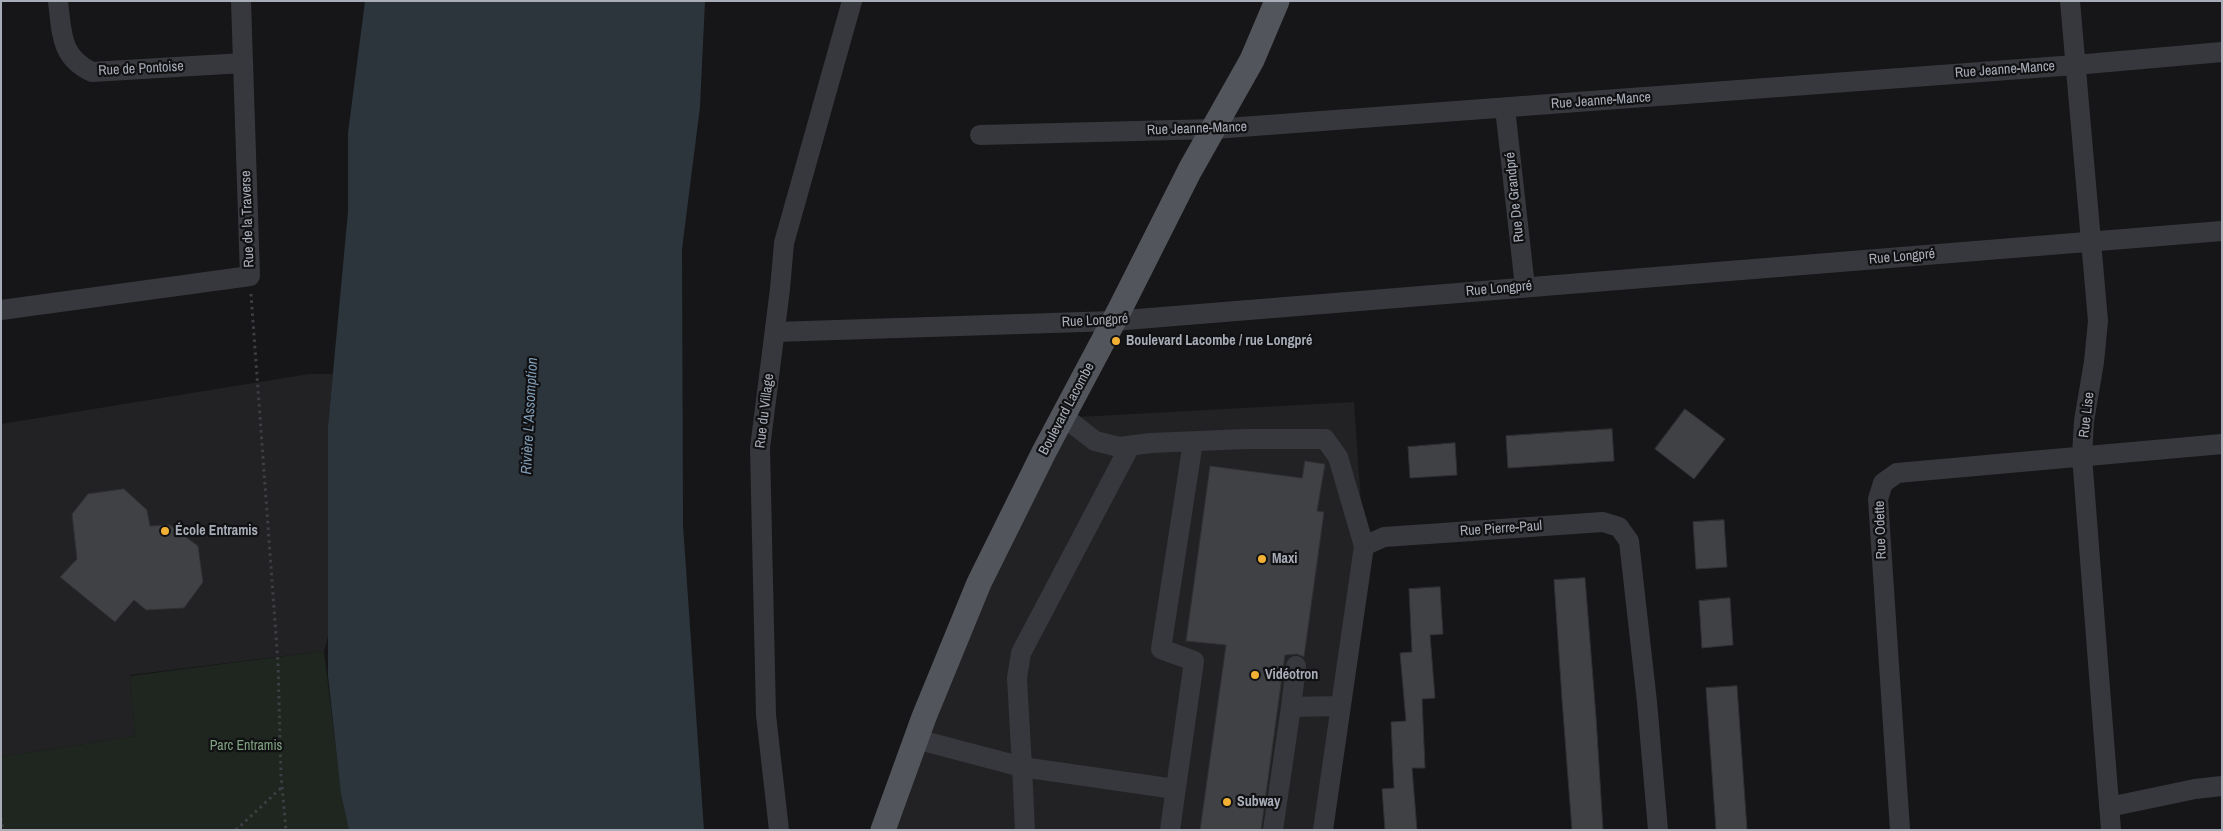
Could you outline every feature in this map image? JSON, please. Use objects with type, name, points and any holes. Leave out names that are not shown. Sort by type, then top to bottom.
[{"type":"main road","name":"Boulevard Lacombe","points":[[883,830],[916,739],[979,583],[1190,170],[1252,60],[1277,1]]},
{"type":"street","name":"Rue de Pontoise","points":[[58,1],[61,25],[68,53],[79,66],[92,72],[243,62]]},
{"type":"street","name":"Rue de la Traverse","points":[[1,310],[250,276],[241,1]]},
{"type":"street","name":"Rue du Village","points":[[780,830],[766,715],[760,448],[784,243],[852,1]]},
{"type":"street","name":"Rue Lise","points":[[2070,1],[2098,321],[2094,362],[2084,421],[2082,456],[2110,830]]},
{"type":"street","name":"Rue Jeanne-Mance","points":[[980,135],[1214,129],[2075,65],[2222,52]]},
{"type":"street","name":"Rue De Grandpré","points":[[1505,108],[1525,287]]},
{"type":"street","name":"Rue Longpré","points":[[775,332],[1113,321],[2222,232]]},
{"type":"street","points":[[1063,416],[1095,441],[1119,447],[1246,439],[1325,440],[1338,457],[1364,546],[1323,830]]},
{"type":"street","points":[[1170,830],[1194,661],[1161,649],[1193,442]]},
{"type":"street","name":"Rue Odette","points":[[1900,830],[1878,499],[1883,483],[1897,473],[2222,444]]},
{"type":"street","points":[[1025,830],[1016,678],[1020,653],[1130,446]]},
{"type":"street","name":"Rue Pierre-Paul","points":[[1364,546],[1384,537],[1603,522],[1619,527],[1629,541],[1647,702],[1658,830]]},
{"type":"street","points":[[1274,830],[1296,666]]},
{"type":"street","points":[[1291,706],[1341,706]]},
{"type":"street","points":[[916,739],[1022,767],[1176,789]]},
{"type":"street","points":[[2109,807],[2195,789],[2222,786]]},
{"type":"path","points":[[250,276],[278,663],[282,788],[286,830]]},
{"type":"path","points":[[236,830],[282,788]]},
{"type":"path","points":[[1,818],[3,830]]},
{"type":"shaded area","name":"École Entramis","points":[[309,374],[333,374],[328,426],[328,636],[324,651],[130,675],[135,736],[1,757],[1,424]]},
{"type":"shaded area","points":[[1354,402],[1364,546],[1323,830],[883,830],[1063,416],[1078,417]]},
{"type":"green space","name":"Parc Entramis","points":[[324,651],[341,791],[349,830],[1,830],[1,757],[135,736],[130,676]]},
{"type":"water","name":"Rivière L'Assomption","points":[[365,1],[705,1],[700,107],[682,249],[683,525],[704,830],[349,830],[341,794],[328,676],[328,426],[348,212],[348,133]]},
{"type":"building","points":[[1685,409],[1725,439],[1694,479],[1655,449]]},
{"type":"building","points":[[1612,429],[1614,461],[1508,468],[1506,436]]},
{"type":"building","points":[[1455,443],[1457,475],[1410,478],[1408,447]]},
{"type":"building","points":[[1305,461],[1325,464],[1317,511],[1324,512],[1304,657],[1297,654],[1285,655],[1261,830],[1200,830],[1226,645],[1186,641],[1210,466],[1302,478]]},
{"type":"building","points":[[124,489],[147,510],[150,526],[170,525],[198,546],[203,582],[184,608],[146,610],[134,600],[115,622],[60,577],[77,559],[72,514],[88,494]]},
{"type":"building","points":[[1724,520],[1727,567],[1696,569],[1693,522]]},
{"type":"building","points":[[1585,578],[1603,830],[1572,830],[1562,699],[1554,580]]},
{"type":"building","points":[[1440,587],[1443,634],[1430,635],[1435,698],[1422,699],[1425,768],[1412,768],[1417,830],[1385,830],[1382,789],[1394,788],[1391,722],[1406,721],[1400,653],[1412,652],[1409,589]]},
{"type":"building","points":[[1730,598],[1733,645],[1702,648],[1699,601]]},
{"type":"building","points":[[1737,686],[1747,830],[1716,830],[1706,688]]},
{"type":"place","name":"Boulevard Lacombe / rue Longpré","points":[[1116,341]]},
{"type":"place","name":"École Entramis","points":[[165,531]]},
{"type":"place","name":"Maxi","points":[[1262,559]]},
{"type":"place","name":"Vidéotron","points":[[1255,675]]},
{"type":"place","name":"Subway","points":[[1227,802]]}]
